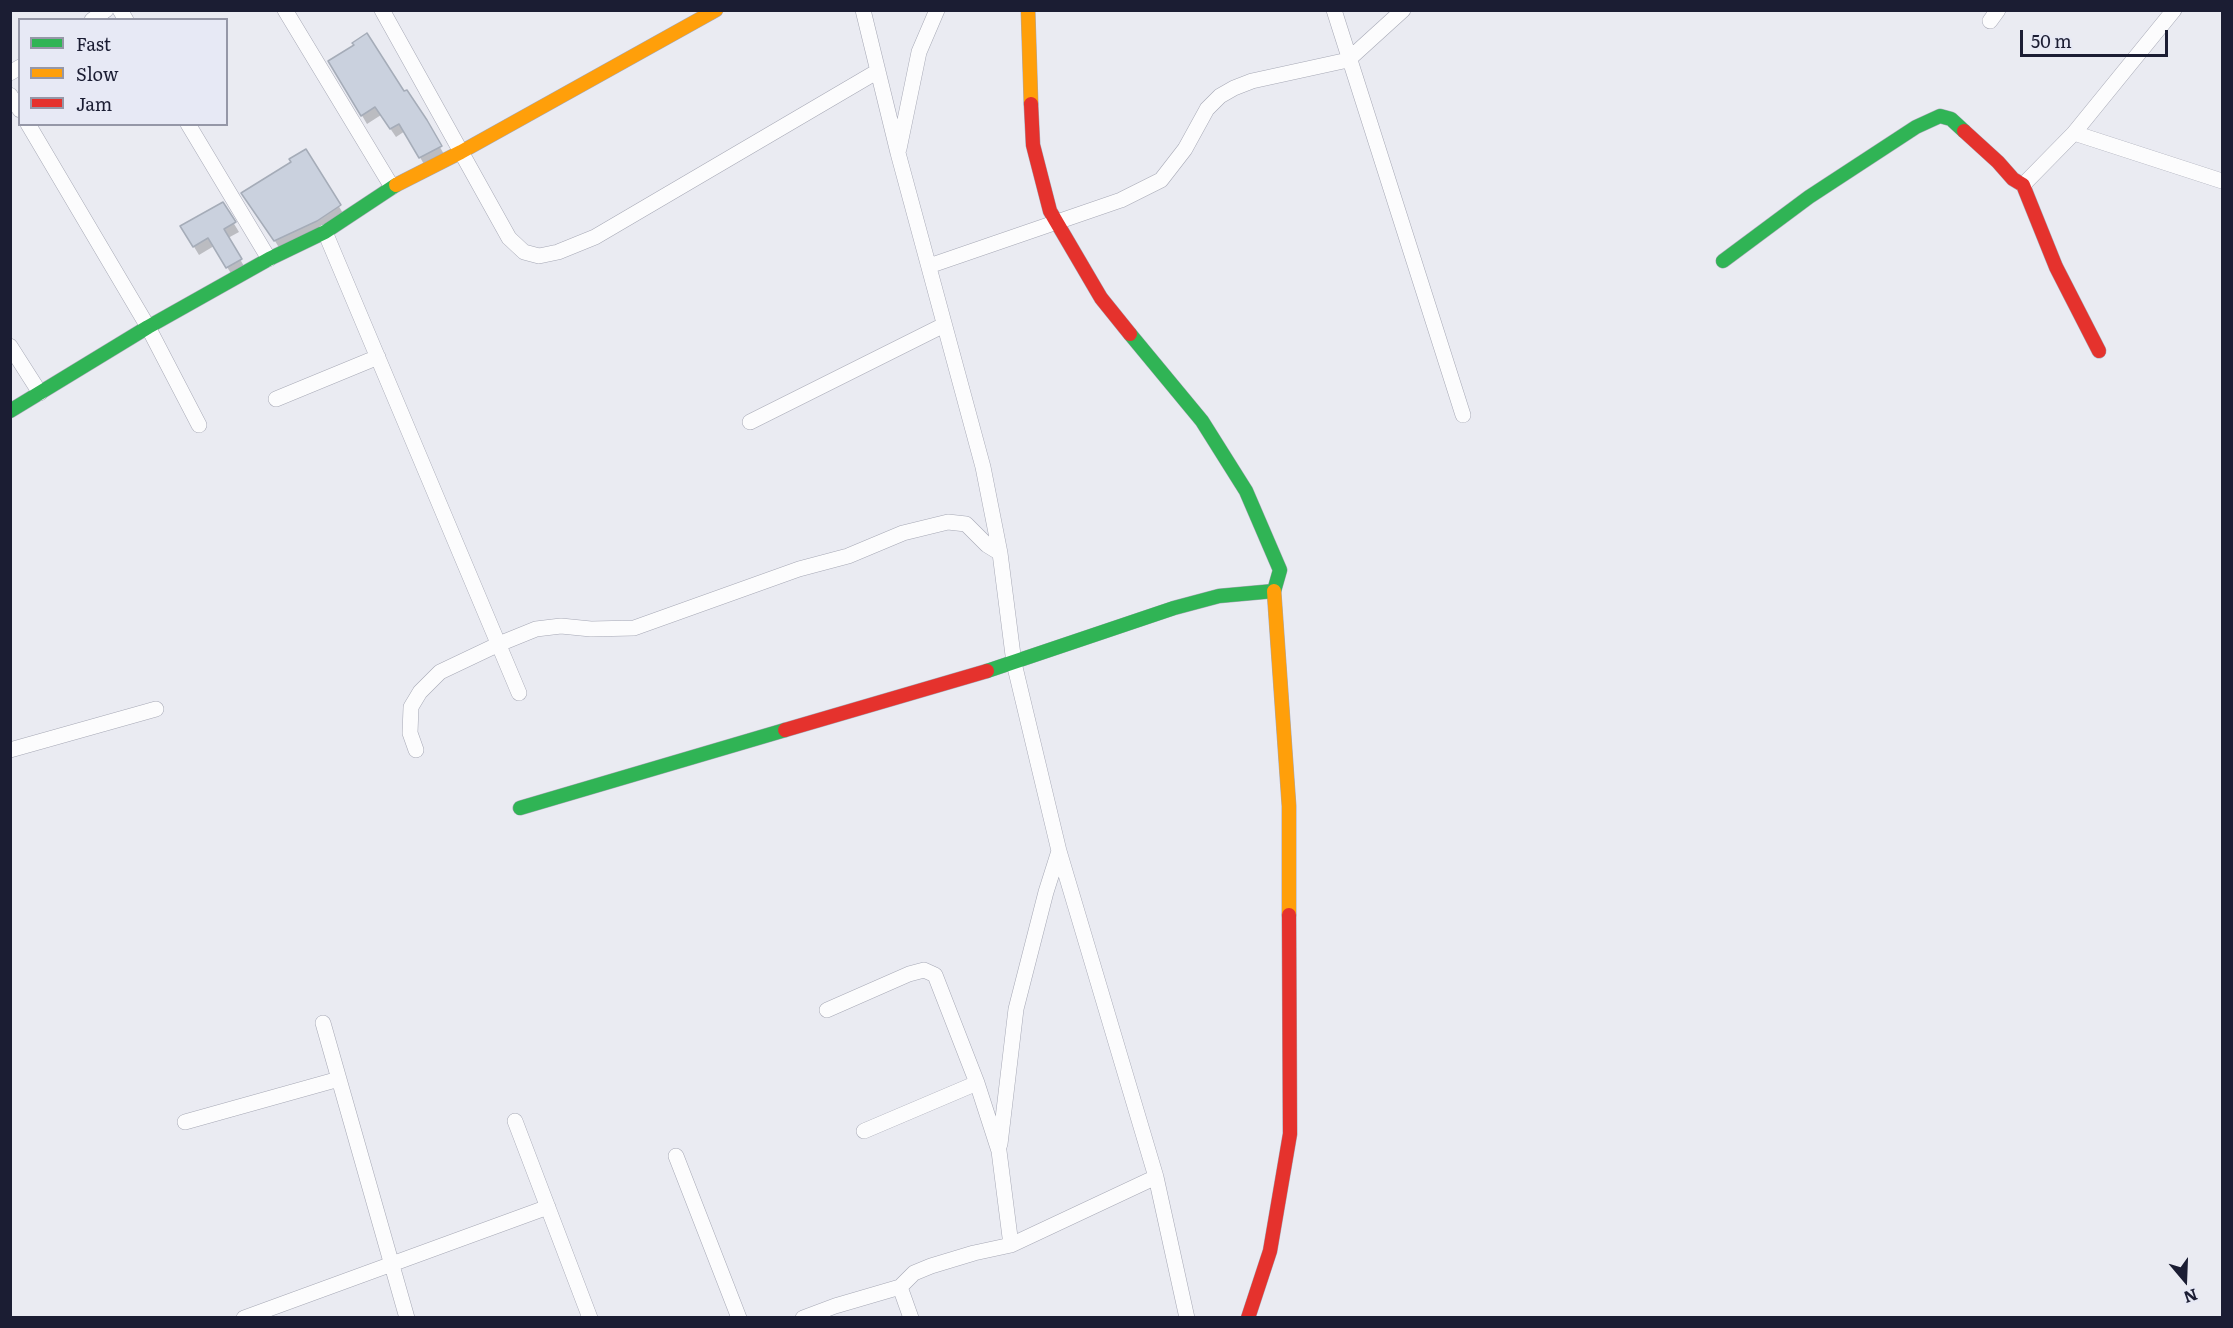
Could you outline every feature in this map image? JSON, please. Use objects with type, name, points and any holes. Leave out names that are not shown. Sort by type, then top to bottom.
[{"type":"street","points":[[285,10],[392,187]]},
{"type":"street","points":[[382,10],[508,238],[524,252],[539,256],[558,252],[595,237],[878,71]]},
{"type":"street","points":[[10,411],[148,327],[269,259],[325,232],[392,187],[461,152],[716,10]]},
{"type":"street","points":[[863,10],[898,153],[983,467],[1000,553],[1014,663],[1059,851],[1156,1177],[1187,1317]]},
{"type":"street","points":[[898,153],[920,51],[937,10]]},
{"type":"street","points":[[1028,10],[1033,145],[1050,211],[1101,298],[1202,421],[1246,491],[1280,570],[1274,591],[1289,806],[1290,1134],[1270,1251],[1248,1317]]},
{"type":"street","points":[[1334,10],[1348,60],[1463,415]]},
{"type":"street","points":[[929,266],[1121,200],[1161,180],[1185,149],[1208,109],[1220,96],[1252,81],[1348,60],[1403,10]]},
{"type":"street","points":[[2024,185],[2074,133],[2174,10]]},
{"type":"street","points":[[1723,261],[1809,197],[1916,127],[1940,117],[1951,119],[1960,125],[2013,179],[2024,185],[2056,267],[2099,351]]},
{"type":"street","points":[[29,126],[148,327],[199,425]]},
{"type":"street","points":[[189,126],[269,259]]},
{"type":"street","points":[[2074,133],[2223,181]]},
{"type":"street","points":[[325,232],[519,693]]},
{"type":"street","points":[[750,422],[944,325]]},
{"type":"street","points":[[10,346],[40,393]]},
{"type":"street","points":[[276,399],[378,357]]},
{"type":"street","points":[[417,750],[410,733],[411,707],[420,692],[440,672],[536,629],[561,626],[591,630],[634,628],[799,569],[848,556],[903,533],[948,522],[966,524],[987,545],[1000,553]]},
{"type":"street","points":[[520,808],[1014,663],[1174,608],[1219,596],[1274,591]]},
{"type":"street","points":[[10,750],[156,709]]},
{"type":"street","points":[[999,1151],[1016,1009],[1059,851]]},
{"type":"street","points":[[827,1010],[909,974],[924,970],[935,975],[977,1083],[999,1151],[1011,1245]]},
{"type":"street","points":[[323,1023],[407,1317]]},
{"type":"street","points":[[185,1122],[339,1079]]},
{"type":"street","points":[[864,1131],[977,1083]]},
{"type":"street","points":[[515,1121],[589,1317]]},
{"type":"street","points":[[676,1156],[739,1317]]},
{"type":"street","points":[[803,1317],[900,1287],[914,1274],[931,1266],[1011,1245],[1156,1177]]},
{"type":"street","points":[[244,1317],[393,1265],[548,1207]]},
{"type":"street","points":[[900,1287],[911,1317]]},
{"type":"building","points":[[367,33],[404,91],[407,90],[427,120],[442,146],[419,158],[399,124],[390,129],[375,107],[361,116],[328,61],[354,45],[352,43]]},
{"type":"building","points":[[306,149],[341,205],[317,221],[274,241],[241,193],[291,162],[289,159]]},
{"type":"building","points":[[223,202],[236,222],[224,229],[242,259],[226,268],[208,238],[193,247],[180,226]]},
{"type":"traffic: fast","points":[[1723,261],[1809,197],[1916,127],[1940,116],[1951,119],[1964,131]]},
{"type":"traffic: fast","points":[[10,411],[148,327],[269,259],[325,232],[396,185]]},
{"type":"traffic: fast","points":[[987,671],[1174,608],[1219,596],[1274,591],[1280,570],[1246,491],[1202,421],[1130,334]]},
{"type":"traffic: fast","points":[[520,808],[785,730]]},
{"type":"traffic: slow","points":[[396,185],[461,152],[716,10]]},
{"type":"traffic: slow","points":[[1028,10],[1031,104]]},
{"type":"traffic: slow","points":[[1274,591],[1289,806],[1289,915]]},
{"type":"traffic: jam","points":[[1031,104],[1033,145],[1050,211],[1101,298],[1130,334]]},
{"type":"traffic: jam","points":[[1964,131],[2013,179],[2023,185],[2056,267],[2099,351]]},
{"type":"traffic: jam","points":[[785,730],[987,671]]},
{"type":"traffic: jam","points":[[1248,1318],[1270,1251],[1290,1134],[1289,915]]}]
